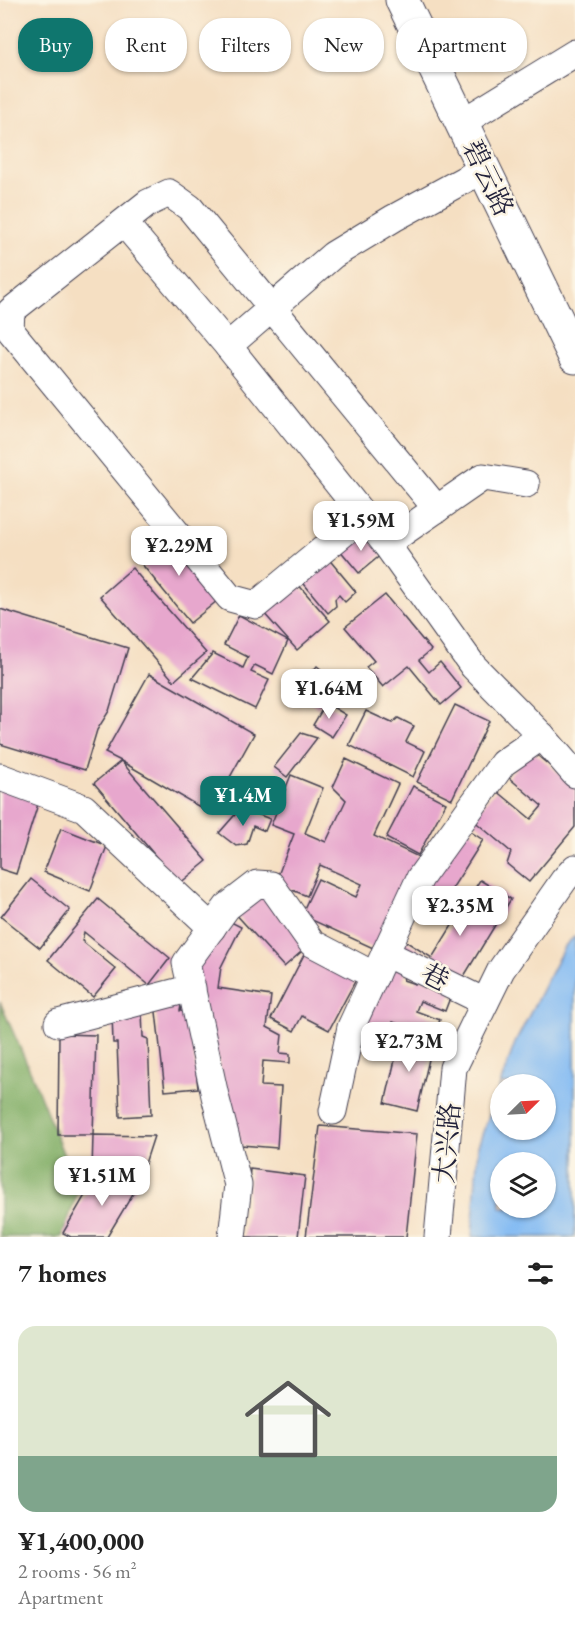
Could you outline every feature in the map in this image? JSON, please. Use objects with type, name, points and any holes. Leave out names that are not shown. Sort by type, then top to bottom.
[{"type":"main road","name":"碧云路","points":[[402,0],[575,357]]},
{"type":"street","points":[[461,123],[575,53]]},
{"type":"street","points":[[228,346],[333,255],[394,218],[484,169]]},
{"type":"street","points":[[364,516],[256,604],[230,598],[17,340],[10,330],[11,311],[148,203],[169,193],[190,208],[437,509]]},
{"type":"street","points":[[124,223],[228,346],[364,516],[473,666],[542,736],[575,774]]},
{"type":"street","points":[[386,544],[483,477],[526,484]]},
{"type":"street","points":[[333,1111],[351,1027],[420,878],[502,764],[542,736]]},
{"type":"street","points":[[0,777],[84,808],[212,928],[186,963],[215,1096],[238,1185],[232,1237]]},
{"type":"street","name":"大兴路","points":[[438,1237],[453,1068],[501,970],[564,880],[575,868]]},
{"type":"street","name":"巷","points":[[212,928],[227,907],[257,884],[271,885],[312,944],[380,964],[485,1002]]},
{"type":"street","points":[[58,1023],[192,988]]},
{"type":"green space","points":[[0,1002],[78,1191],[62,1237],[0,1237]]},
{"type":"water","points":[[575,936],[575,1237],[472,1237],[478,1146],[490,1113],[490,1140],[556,1140],[556,1074],[504,1074],[515,1043],[564,947]]},
{"type":"building","points":[[168,530],[223,596],[190,623],[136,557]]},
{"type":"building","points":[[362,530],[382,554],[359,573],[339,549]]},
{"type":"building","points":[[327,557],[356,592],[345,602],[339,595],[335,599],[336,606],[328,613],[300,579]]},
{"type":"building","points":[[132,568],[206,653],[174,681],[100,596]]},
{"type":"building","points":[[296,582],[330,621],[297,650],[262,611]]},
{"type":"building","points":[[385,595],[431,650],[419,660],[429,672],[440,662],[461,688],[441,705],[409,666],[383,687],[366,667],[374,661],[345,627]]},
{"type":"building","points":[[0,609],[128,648],[109,711],[97,730],[85,770],[0,744]]},
{"type":"building","points":[[239,615],[288,641],[273,674],[255,665],[251,672],[269,680],[255,709],[192,678],[213,653],[243,668],[248,657],[224,645]]},
{"type":"building","points":[[317,666],[338,683],[318,708],[297,690]]},
{"type":"building","points":[[149,674],[254,734],[210,813],[105,753]]},
{"type":"building","points":[[326,703],[346,715],[332,737],[313,725]]},
{"type":"building","points":[[455,705],[489,721],[452,799],[417,782]]},
{"type":"building","points":[[366,711],[392,723],[398,718],[414,726],[406,742],[425,751],[413,777],[349,745]]},
{"type":"building","points":[[301,733],[317,738],[287,777],[274,767]]},
{"type":"building","points":[[531,750],[575,787],[575,827],[529,882],[507,864],[511,852],[472,819],[496,790],[531,819],[542,806],[508,777]]},
{"type":"building","points":[[346,759],[398,784],[374,836],[427,861],[384,953],[301,915],[318,879],[356,897],[362,884],[320,865],[307,896],[275,883],[294,834],[271,825],[291,775],[323,788],[305,833],[326,842],[346,800],[333,787]]},
{"type":"building","points":[[121,761],[207,861],[179,884],[94,783]]},
{"type":"building","points":[[413,786],[446,803],[418,855],[386,838]]},
{"type":"building","points":[[0,788],[39,801],[16,874],[0,869]]},
{"type":"building","points":[[241,808],[270,819],[265,831],[253,826],[247,844],[236,846],[219,833]]},
{"type":"building","points":[[462,826],[483,840],[441,906],[419,892]]},
{"type":"building","points":[[61,828],[107,846],[90,891],[44,872]]},
{"type":"building","points":[[31,879],[70,910],[40,948],[1,917]]},
{"type":"building","points":[[480,880],[511,899],[458,986],[389,953],[399,937],[432,958]]},
{"type":"building","points":[[258,888],[309,945],[284,967],[233,911]]},
{"type":"building","points":[[98,899],[170,958],[149,985],[84,932],[82,941],[116,969],[93,997],[48,960]]},
{"type":"building","points":[[221,917],[241,927],[221,967],[218,988],[271,996],[267,1027],[282,1035],[280,1053],[290,1054],[290,1063],[263,1061],[261,1086],[281,1087],[277,1148],[241,1145],[194,971]]},
{"type":"building","points":[[309,945],[360,972],[329,1030],[302,1016],[294,1031],[271,1019]]},
{"type":"building","points":[[385,957],[408,966],[403,980],[415,984],[418,977],[453,990],[445,1011],[420,1001],[416,1011],[440,1020],[433,1037],[393,1022],[388,1037],[359,1025]]},
{"type":"building","points":[[182,1000],[180,1011],[189,1013],[198,1088],[165,1091],[155,1003]]},
{"type":"building","points":[[142,1011],[143,1037],[148,1039],[151,1115],[120,1117],[117,1043],[113,1043],[112,1012]]},
{"type":"building","points":[[59,1034],[96,1035],[93,1135],[58,1135]]},
{"type":"building","points":[[401,1034],[433,1042],[417,1111],[385,1103]]},
{"type":"building","points":[[320,1126],[417,1134],[406,1237],[306,1237]]},
{"type":"building","points":[[93,1135],[154,1136],[142,1173],[92,1171]]},
{"type":"building","points":[[250,1169],[305,1176],[298,1237],[244,1237]]},
{"type":"building","points":[[108,1172],[123,1181],[127,1174],[140,1182],[107,1237],[71,1237],[63,1233],[95,1178],[101,1179]]}]
